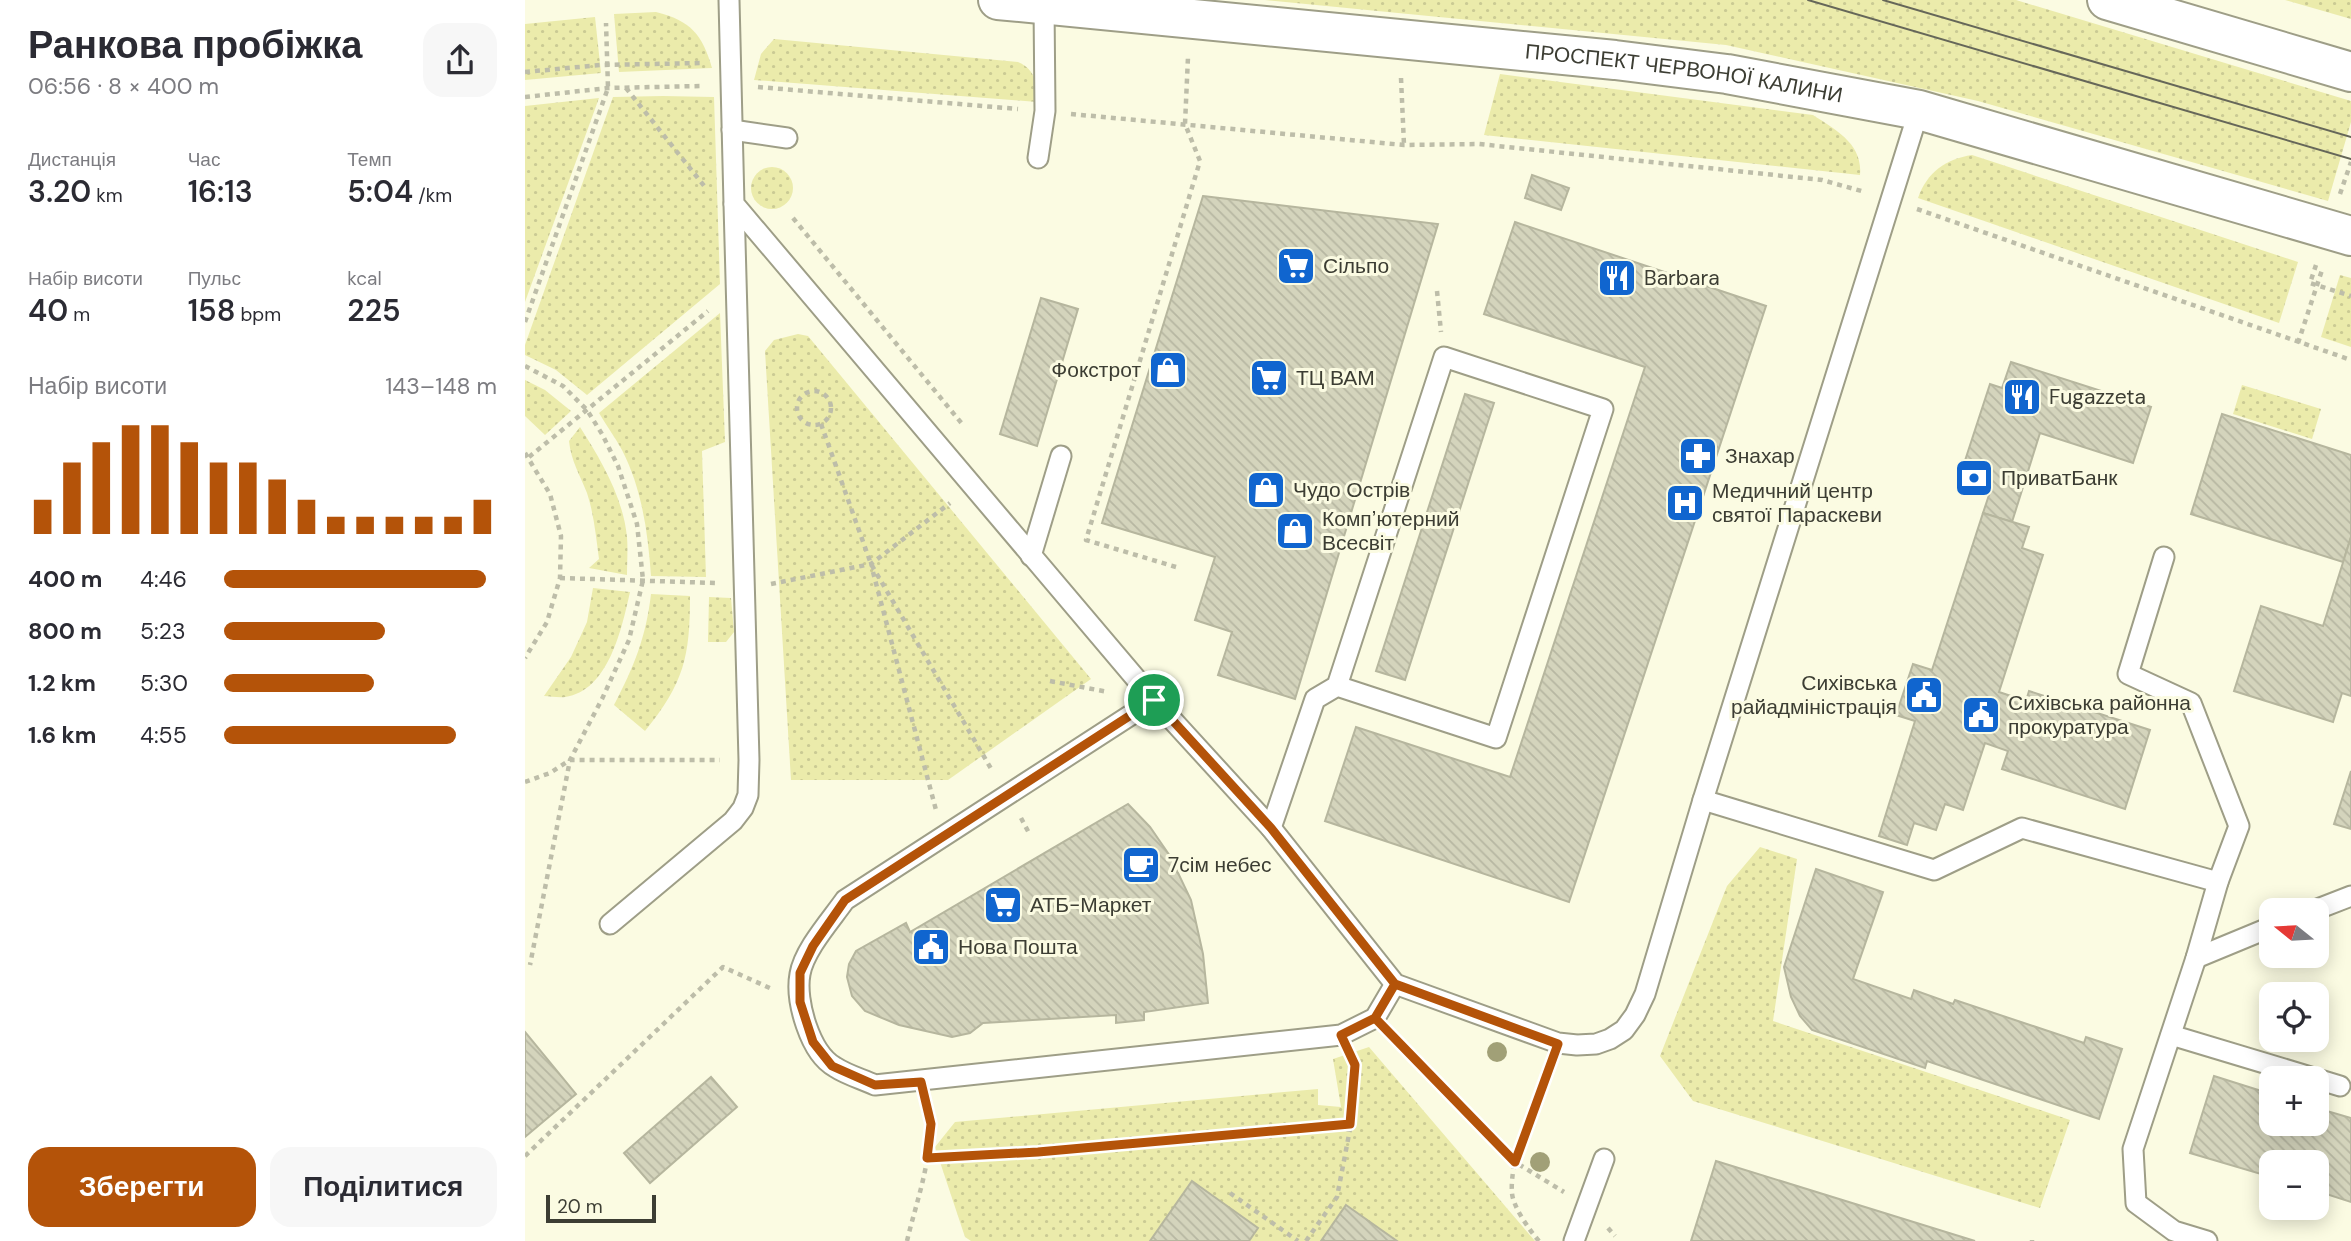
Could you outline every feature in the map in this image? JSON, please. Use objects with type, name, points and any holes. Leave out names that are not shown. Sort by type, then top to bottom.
[{"type":"main road","name":"ПРОСПЕКТ ЧЕРВОНОЇ КАЛИНИ","points":[[998,0],[1047,2],[1628,61],[1727,74],[1919,110],[2338,248]]},
{"type":"main road","points":[[2108,0],[2351,72]]},
{"type":"lane","points":[[610,924],[733,821],[743,808],[748,795],[729,0]]},
{"type":"lane","points":[[1038,158],[1045,111],[1047,2]]},
{"type":"lane","points":[[734,204],[1154,700],[1271,828],[1395,984],[1558,1044],[1596,1044],[1624,1030],[1645,994],[1919,110]]},
{"type":"lane","points":[[732,130],[787,138]]},
{"type":"lane","points":[[1271,828],[1315,699],[1337,686],[1444,357],[1603,409],[1496,738],[1337,686]]},
{"type":"lane","points":[[1031,556],[1061,456]]},
{"type":"lane","points":[[2164,557],[2128,674],[2191,704],[2239,826],[2218,881],[2196,958],[2133,1149],[2136,1203],[2174,1231],[2207,1241]]},
{"type":"lane","points":[[1154,700],[845,900],[813,946],[800,973],[800,1002],[813,1042],[832,1066],[875,1085],[1341,1035],[1375,1018],[1395,984]]},
{"type":"lane","points":[[1703,800],[1934,870],[2022,828],[2218,881]]},
{"type":"lane","points":[[2329,905],[2351,896]]},
{"type":"lane","points":[[2196,958],[2259,933]]},
{"type":"lane","points":[[2171,1034],[2273,1066]]},
{"type":"lane","points":[[2329,1083],[2340,1086]]},
{"type":"lane","points":[[1574,1241],[1604,1159]]},
{"type":"path","points":[[525,322],[608,88],[606,23]]},
{"type":"path","points":[[1176,568],[1086,540],[1200,161],[1185,124],[1188,57]]},
{"type":"path","points":[[525,72],[607,65],[711,63]]},
{"type":"path","points":[[1401,77],[1403,145]]},
{"type":"path","points":[[525,97],[608,88],[713,86]]},
{"type":"path","points":[[754,87],[1022,109]]},
{"type":"path","points":[[626,88],[712,195]]},
{"type":"path","points":[[1059,113],[1403,145],[1479,144],[1822,180],[1874,195]]},
{"type":"path","points":[[1906,205],[2351,360]]},
{"type":"path","points":[[793,218],[971,436]]},
{"type":"path","points":[[2298,343],[2317,285],[2338,248]]},
{"type":"path","points":[[2310,283],[2351,296]]},
{"type":"path","points":[[1437,291],[1444,357]]},
{"type":"path","points":[[525,658],[547,622],[560,578],[561,536],[550,494],[527,455],[587,410],[714,306]]},
{"type":"path","points":[[525,366],[563,387],[587,410],[618,466],[637,524],[643,580],[629,640],[570,760],[530,965]]},
{"type":"path","points":[[817,391],[829,401],[829,417],[821,424],[804,423],[797,414],[798,402],[805,393],[817,391]]},
{"type":"path","points":[[821,424],[871,564],[937,817]]},
{"type":"path","points":[[871,564],[950,503]]},
{"type":"path","points":[[871,564],[998,779]]},
{"type":"path","points":[[1050,681],[1154,700]]},
{"type":"path","points":[[525,782],[550,773],[570,760],[749,760]]},
{"type":"path","points":[[525,1156],[723,967],[800,1002]]},
{"type":"path","points":[[1375,1018],[1515,1162],[1587,1205],[1615,1236]]},
{"type":"path","points":[[1306,1241],[1336,1197],[1350,1124],[1355,1065],[1341,1035]]},
{"type":"path","points":[[1539,1241],[1529,1230],[1512,1196],[1515,1162],[1558,1044]]},
{"type":"path","points":[[907,1241],[927,1158],[931,1124],[921,1082]]},
{"type":"path","points":[[927,1158],[1038,1152],[1350,1124]]},
{"type":"path","points":[[1230,1193],[1298,1241]]},
{"type":"green space","points":[[1265,0],[2016,0],[2351,101],[2351,122],[2328,201],[1978,101],[1726,45]]},
{"type":"green space","points":[[2285,0],[2351,0],[2351,19]]},
{"type":"green space","points":[[656,12],[678,20],[693,31],[704,46],[712,68],[619,72],[614,14]]},
{"type":"green space","points":[[595,17],[601,73],[525,80],[525,24]]},
{"type":"green space","points":[[774,39],[1018,62],[1032,73],[1037,89],[1037,102],[754,80],[761,54]]},
{"type":"green space","points":[[1500,74],[1813,115],[1839,132],[1853,146],[1860,164],[1860,175],[1484,135]]},
{"type":"green space","points":[[613,97],[714,97],[720,284],[587,395],[556,370],[525,355],[525,345]]},
{"type":"green space","points":[[599,98],[525,302],[525,106]]},
{"type":"green space","points":[[1972,155],[2298,262],[2279,323],[1918,198],[1927,181],[1939,168]]},
{"type":"green space","points":[[772,167],[787,173],[793,188],[787,203],[772,209],[757,203],[751,188],[757,173]]},
{"type":"green space","points":[[2340,275],[2351,278],[2351,347],[2321,337]]},
{"type":"green space","points":[[720,313],[725,442],[702,451],[706,577],[651,576],[646,528],[635,480],[622,450],[599,413]]},
{"type":"green space","points":[[798,334],[808,336],[1091,679],[948,780],[791,780],[765,351],[774,340]]},
{"type":"green space","points":[[525,380],[545,390],[571,411],[545,435],[525,416]]},
{"type":"green space","points":[[2242,385],[2321,409],[2312,439],[2233,414]]},
{"type":"green space","points":[[580,427],[603,466],[621,508],[627,537],[627,575],[589,568],[599,559],[595,526],[569,441]]},
{"type":"green space","points":[[593,588],[630,592],[611,655],[593,683],[580,692],[565,697],[544,696],[571,657],[587,622]]},
{"type":"green space","points":[[651,594],[690,596],[690,617],[682,668],[668,698],[645,731],[614,705],[638,651]]},
{"type":"green space","points":[[709,597],[731,598],[734,632],[726,642],[708,642]]},
{"type":"green space","points":[[1760,847],[1797,859],[1773,1021],[2070,1120],[2040,1208],[1693,1101],[1660,1056],[1727,886]]},
{"type":"green space","points":[[1369,1047],[1535,1241],[971,1241],[965,1237],[935,1147],[955,1122],[1318,1089],[1318,1105],[1341,1107],[1333,1059]]},
{"type":"building","points":[[1532,175],[1569,188],[1561,210],[1525,198]]},
{"type":"building","name":"ТЦ ВАМ","points":[[1203,196],[1438,224],[1295,699],[1218,675],[1232,632],[1195,620],[1215,557],[1102,523]]},
{"type":"building","points":[[1515,222],[1766,306],[1569,902],[1325,821],[1356,727],[1510,777],[1645,367],[1484,314]]},
{"type":"building","points":[[1041,298],[1078,309],[1037,446],[1000,434]]},
{"type":"building","points":[[2011,362],[2151,407],[2133,463],[2040,433],[2012,522],[1983,513],[1990,492],[1958,482],[1990,384],[2002,388]]},
{"type":"building","points":[[1465,394],[1494,403],[1405,680],[1376,671]]},
{"type":"building","points":[[2222,414],[2351,455],[2351,537],[2343,562],[2191,514]]},
{"type":"building","points":[[1983,513],[2029,527],[2022,548],[2043,555],[1999,692],[2026,701],[2029,691],[2150,730],[2125,809],[2002,769],[2008,751],[1985,743],[1963,810],[1945,804],[1936,830],[1914,823],[1907,845],[1879,836],[1915,721],[1896,715],[1913,664],[1932,670]]},
{"type":"building","points":[[2351,537],[2351,696],[2342,693],[2333,722],[2234,691],[2261,606],[2323,626]]},
{"type":"building","points":[[2351,771],[2351,829],[2334,824]]},
{"type":"building","points":[[1128,804],[1150,827],[1170,856],[1191,900],[1203,954],[1208,1003],[1144,1012],[1144,1020],[1116,1023],[1116,1015],[983,1023],[970,1033],[952,1037],[899,1025],[865,1011],[852,996],[847,977],[849,964],[856,951],[906,923],[910,932]]},
{"type":"building","points":[[1816,869],[1883,892],[1853,979],[1911,999],[1914,990],[1953,1004],[1955,1000],[2084,1043],[2086,1037],[2122,1049],[2099,1119],[1927,1061],[1925,1068],[1812,1030],[1800,1016],[1791,997],[1784,967]]},
{"type":"building","points":[[525,1032],[576,1094],[525,1137]]},
{"type":"building","points":[[2214,1076],[2259,1090],[2259,1136],[2329,1136],[2329,1112],[2351,1118],[2351,1202],[2329,1195],[2329,1150],[2259,1150],[2259,1173],[2190,1153]]},
{"type":"building","points":[[711,1077],[737,1107],[650,1183],[624,1153]]},
{"type":"building","points":[[1716,1161],[1975,1241],[1691,1241]]},
{"type":"building","points":[[1192,1181],[1258,1228],[1249,1241],[1150,1241]]},
{"type":"building","points":[[1346,1205],[1397,1241],[1321,1241]]},
{"type":"tram line","points":[[1808,0],[2351,159]]},
{"type":"tram line","points":[[1883,0],[2351,137]]},
{"type":"place","name":"Сільпо","points":[[1296,266]]},
{"type":"place","name":"Barbara","points":[[1617,278]]},
{"type":"place","name":"Фокстрот","points":[[1168,370]]},
{"type":"place","name":"ТЦ ВАМ","points":[[1269,378]]},
{"type":"place","name":"Fugazzeta","points":[[2022,397]]},
{"type":"place","name":"Знахар","points":[[1698,456]]},
{"type":"place","name":"ПриватБанк","points":[[1974,478]]},
{"type":"place","name":"Чудо Острів","points":[[1266,490]]},
{"type":"place","name":"Медичний центр святої Параскеви","points":[[1685,503]]},
{"type":"place","name":"Компʼютерний Всесвіт","points":[[1295,531]]},
{"type":"place","name":"Сихівська райадміністрація","points":[[1924,695]]},
{"type":"place","name":"Сихівська районна прокуратура","points":[[1981,715]]},
{"type":"place","name":"7сім небес","points":[[1141,865]]},
{"type":"place","name":"АТБ-Маркет","points":[[1003,905]]},
{"type":"place","name":"Нова Пошта","points":[[931,947]]},
{"type":"route","points":[[1154,700],[845,900],[813,946],[800,973],[800,1002],[813,1042],[832,1066],[875,1085],[921,1082],[931,1124],[927,1158],[1038,1152],[1350,1124],[1355,1065],[1341,1035],[1375,1018],[1395,984],[1558,1044],[1515,1162],[1375,1018],[1395,984],[1271,828],[1154,700]]}]
